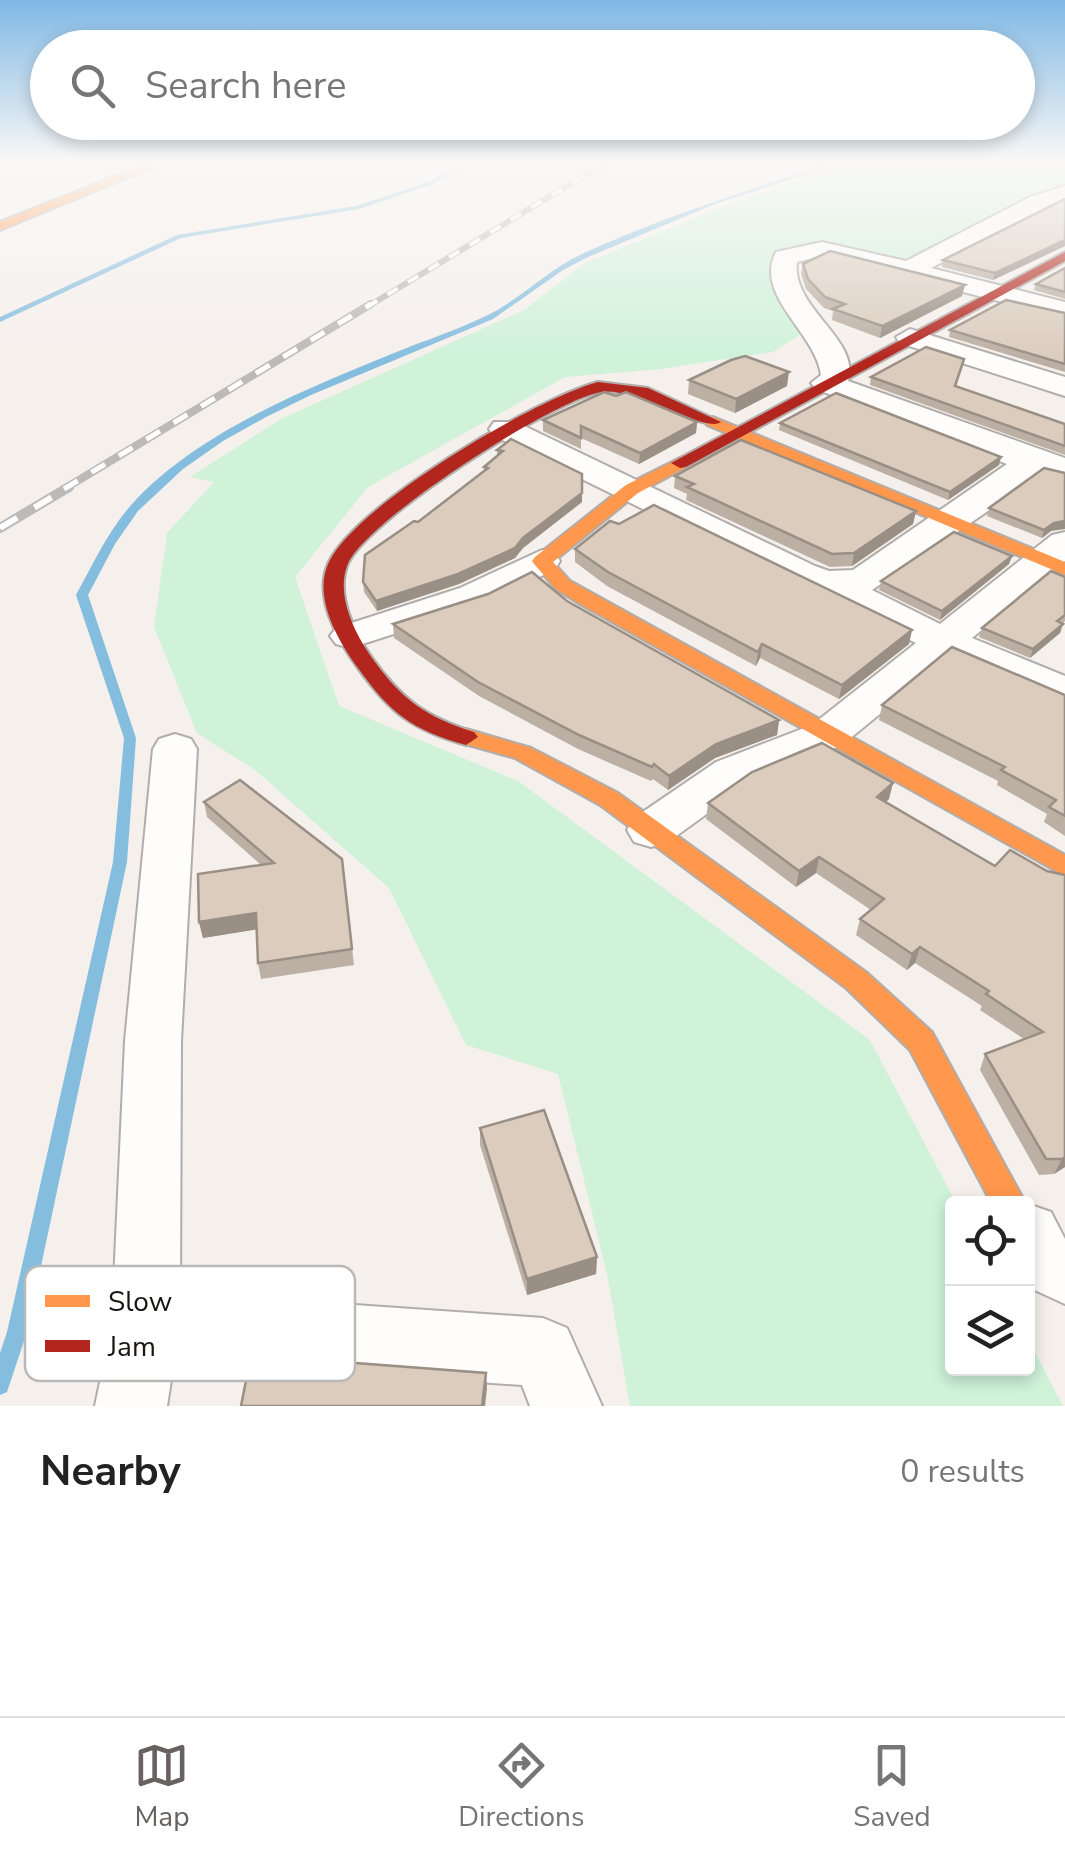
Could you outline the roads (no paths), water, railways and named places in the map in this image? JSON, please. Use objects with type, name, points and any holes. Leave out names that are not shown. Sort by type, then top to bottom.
[{"type":"street","points":[[910,269],[987,229]]},
{"type":"street","points":[[831,380],[836,360],[792,299],[781,268],[785,258],[801,251],[822,250],[910,269],[1065,310]]},
{"type":"street","points":[[350,636],[431,611],[518,577],[632,488],[1065,256]]},
{"type":"street","points":[[910,337],[1065,388]]},
{"type":"street","points":[[831,380],[1065,469]]},
{"type":"street","points":[[1006,1196],[920,1041],[856,980],[609,799],[524,753],[430,726],[368,673],[335,602],[338,563],[362,532],[505,429],[597,387],[616,386],[631,388],[946,520],[1058,557]]},
{"type":"street","points":[[505,429],[940,640],[1065,691]]},
{"type":"street","points":[[826,582],[862,581],[946,520],[1023,472],[1023,461],[1010,451]]},
{"type":"street","points":[[651,830],[732,774],[828,735],[940,640],[1058,557]]},
{"type":"street","points":[[542,562],[563,584],[587,600],[1065,866]]},
{"type":"street","points":[[147,1266],[153,1040],[175,749]]},
{"type":"street","points":[[1035,1248],[1042,1261],[1065,1272]]},
{"type":"street","points":[[355,1339],[543,1352],[566,1406]]},
{"type":"street","points":[[131,1406],[136,1381]]},
{"type":"waterway","points":[[0,320],[179,236],[226,229]]},
{"type":"waterway","points":[[31,1266],[120,862],[130,738],[82,595],[102,556],[144,498],[220,439],[308,393],[490,317],[585,255],[650,229]]},
{"type":"waterway","points":[[0,1385],[25,1295]]},
{"type":"railway","points":[[367,307],[497,229]]},
{"type":"railway","points":[[64,489],[371,304]]},
{"type":"railway","points":[[0,528],[69,487]]}]
